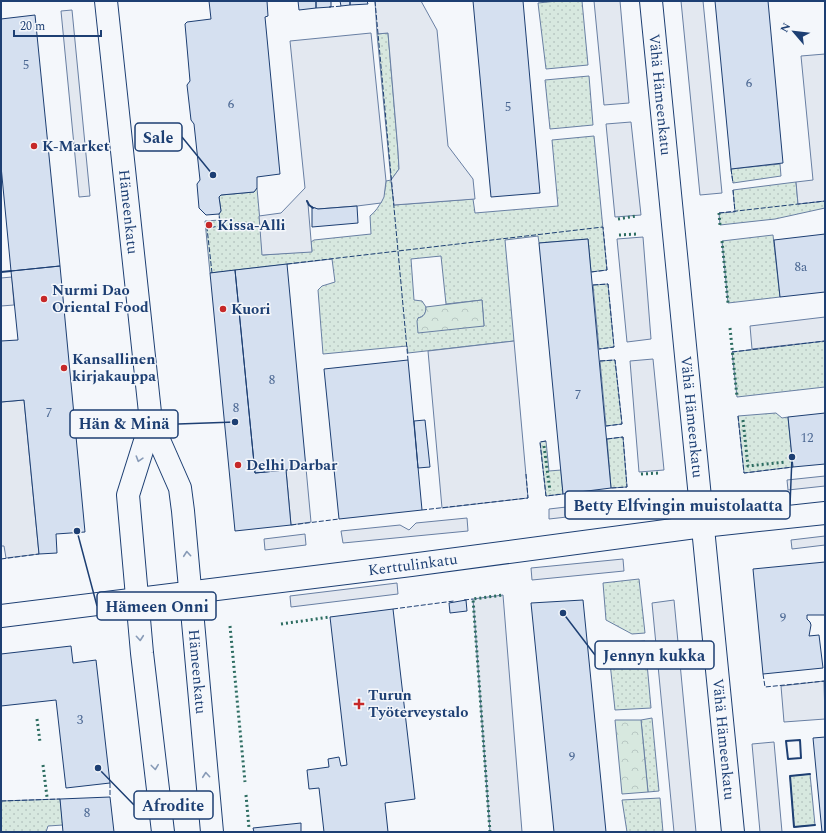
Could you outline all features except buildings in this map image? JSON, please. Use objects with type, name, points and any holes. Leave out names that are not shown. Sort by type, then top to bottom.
[{"type":"main road","name":"Hämeenkatu","points":[[106,1],[151,422],[180,488],[212,832]]},
{"type":"main road","name":"Vähä Hämeenkatu","points":[[651,1],[733,832]]},
{"type":"main road","name":"Hämeenkatu","points":[[151,422],[128,495],[142,653],[163,832]]},
{"type":"main road","name":"Kerttulinkatu","points":[[1,616],[411,565],[703,526],[825,513]]},
{"type":"green space","points":[[582,1],[588,65],[546,69],[538,3]]},
{"type":"green space","points":[[388,33],[399,169],[391,180],[377,34]]},
{"type":"green space","points":[[589,76],[593,125],[550,129],[545,80]]},
{"type":"green space","points":[[594,136],[607,270],[591,272],[588,239],[539,243],[538,236],[505,240],[514,341],[408,353],[407,346],[323,354],[318,290],[322,286],[335,282],[332,259],[210,273],[205,221],[220,220],[219,214],[221,211],[219,197],[221,195],[254,192],[257,188],[263,255],[312,251],[311,242],[314,240],[371,234],[370,216],[377,209],[382,200],[386,181],[391,180],[394,205],[473,199],[475,213],[558,206],[552,140]],"holes":[[[441,256],[446,304],[482,300],[484,326],[418,318],[424,314],[426,307],[422,301],[414,300],[411,259]]]},
{"type":"green space","points":[[780,164],[781,176],[733,183],[731,169]]},
{"type":"green space","points":[[796,182],[798,204],[825,201],[825,208],[775,219],[720,225],[719,213],[735,212],[733,190]]},
{"type":"green space","points":[[773,235],[780,297],[728,303],[722,241]]},
{"type":"green space","points":[[608,284],[614,347],[599,349],[593,285]]},
{"type":"green space","points":[[482,300],[484,326],[418,333],[417,321],[418,318],[422,317],[426,311],[426,307]]},
{"type":"green space","points":[[825,341],[825,387],[737,397],[732,352]]},
{"type":"green space","points":[[615,360],[622,424],[606,426],[600,361]]},
{"type":"green space","points":[[776,413],[782,418],[788,417],[793,467],[744,473],[738,416]]},
{"type":"green space","points":[[623,437],[627,487],[611,488],[607,439]]},
{"type":"green space","points":[[546,441],[549,471],[561,470],[563,494],[546,496],[540,442]]},
{"type":"green space","points":[[639,579],[645,633],[632,634],[606,620],[603,583]]},
{"type":"green space","points":[[645,641],[651,708],[615,710],[608,644]]},
{"type":"green space","points":[[652,718],[659,791],[648,792],[641,720]]},
{"type":"green space","points":[[615,720],[641,720],[648,792],[622,794]]},
{"type":"green space","points":[[810,774],[815,825],[794,827],[790,776]]},
{"type":"green space","points":[[660,798],[663,832],[627,832],[622,800]]},
{"type":"green space","points":[[60,799],[63,825],[48,826],[46,832],[1,832],[1,801]]},
{"type":"shaded area","points":[[375,1],[421,1],[437,30],[448,146],[473,179],[475,199],[394,205],[391,180],[399,169],[388,33],[377,34]]},
{"type":"shaded area","points":[[594,1],[620,1],[629,103],[604,105]]},
{"type":"shaded area","points":[[681,1],[703,1],[722,193],[700,195]]},
{"type":"shaded area","points":[[72,10],[90,196],[79,197],[61,11]]},
{"type":"shaded area","points":[[371,33],[386,181],[384,197],[381,203],[357,206],[318,209],[308,204],[312,252],[262,255],[259,216],[281,213],[305,188],[290,41]]},
{"type":"shaded area","points":[[825,54],[825,201],[798,204],[796,182],[813,180],[801,56]]},
{"type":"shaded area","points":[[631,122],[641,215],[615,217],[606,124]]},
{"type":"shaded area","points":[[643,237],[651,339],[627,342],[617,239]]},
{"type":"shaded area","points":[[12,277],[14,305],[1,306],[1,278]]},
{"type":"shaded area","points":[[825,317],[825,341],[752,349],[750,326]]},
{"type":"shaded area","points":[[514,341],[528,498],[442,508],[428,351]]},
{"type":"shaded area","points":[[653,359],[664,470],[639,472],[630,361]]},
{"type":"shaded area","points":[[24,400],[39,554],[6,558],[4,546],[1,546],[1,402]]},
{"type":"shaded area","points":[[306,468],[311,522],[291,525],[286,470]]},
{"type":"shaded area","points":[[825,476],[825,486],[788,490],[787,480]]},
{"type":"shaded area","points":[[610,502],[612,512],[549,519],[549,509]]},
{"type":"shaded area","points":[[467,518],[468,531],[343,543],[341,531],[400,525],[409,530],[416,523]]},
{"type":"shaded area","points":[[305,534],[306,545],[265,550],[264,539]]},
{"type":"shaded area","points":[[825,536],[825,545],[792,549],[791,540]]},
{"type":"shaded area","points":[[623,559],[624,571],[532,580],[531,568]]},
{"type":"shaded area","points":[[397,583],[398,594],[291,607],[290,596]]},
{"type":"shaded area","points":[[503,595],[522,832],[490,832],[473,599]]},
{"type":"shaded area","points":[[674,600],[696,832],[674,832],[652,603]]},
{"type":"shaded area","points":[[824,681],[825,719],[784,722],[781,686]]},
{"type":"shaded area","points":[[774,742],[782,832],[760,832],[752,744]]},
{"type":"hedge","points":[[719,213],[720,225]]},
{"type":"hedge","points":[[618,219],[636,216]]},
{"type":"hedge","points":[[619,235],[637,234]]},
{"type":"hedge","points":[[722,241],[728,303]]},
{"type":"hedge","points":[[730,328],[737,397]]},
{"type":"hedge","points":[[743,420],[748,466],[786,462]]},
{"type":"hedge","points":[[544,446],[550,491]]},
{"type":"hedge","points":[[641,474],[660,473]]},
{"type":"hedge","points":[[490,832],[473,599],[503,595]]},
{"type":"hedge","points":[[281,624],[330,617]]},
{"type":"hedge","points":[[230,626],[245,782]]},
{"type":"hedge","points":[[37,719],[40,742]]},
{"type":"hedge","points":[[43,765],[47,797]]},
{"type":"hedge","points":[[246,795],[249,828]]},
{"type":"fence","points":[[375,1],[398,251],[603,227],[607,270],[591,272]]},
{"type":"fence","points":[[329,7],[343,6]]},
{"type":"fence","points":[[731,169],[733,183]]},
{"type":"fence","points":[[733,190],[735,212]]},
{"type":"fence","points":[[719,213],[825,201]]},
{"type":"fence","points":[[212,273],[207,228],[220,226],[219,214]]},
{"type":"fence","points":[[287,264],[398,251],[408,360]]},
{"type":"fence","points":[[593,285],[608,284],[614,347],[599,349]]},
{"type":"fence","points":[[732,352],[825,341]]},
{"type":"fence","points":[[600,361],[615,360],[622,424],[606,426]]},
{"type":"fence","points":[[738,416],[744,473],[793,467]]},
{"type":"fence","points":[[607,439],[623,437],[627,487],[611,488]]},
{"type":"fence","points":[[546,441],[540,442],[546,496],[563,494]]},
{"type":"fence","points":[[422,510],[528,498],[526,474]]},
{"type":"fence","points":[[291,525],[339,519]]},
{"type":"fence","points":[[1,559],[39,554]]},
{"type":"fence","points":[[464,600],[473,599]]},
{"type":"fence","points":[[393,609],[454,601]]},
{"type":"fence","points":[[763,674],[765,687],[825,681]]},
{"type":"fence","points":[[110,783],[110,797]]},
{"type":"fence","points":[[1,801],[60,799]]},
{"type":"wall","points":[[307,201],[313,208]]},
{"type":"wall","points":[[1,272],[11,271]]},
{"type":"wall","points":[[800,740],[801,758],[788,759],[786,741],[800,740]]},
{"type":"wall","points":[[810,774],[790,776],[794,827],[815,825]]},
{"type":"place","name":"K-Market","points":[[34,146]]},
{"type":"place","name":"Sale","points":[[213,175]]},
{"type":"place","name":"Kissa-Alli","points":[[209,225]]},
{"type":"place","name":"Nurmi Dao Oriental Food","points":[[44,299]]},
{"type":"place","name":"Kuori","points":[[223,309]]},
{"type":"place","name":"Kansallinen kirjakauppa","points":[[64,368]]},
{"type":"place","name":"Hän & Minä","points":[[235,422]]},
{"type":"place","name":"Betty Elfvingin muistolaatta","points":[[792,457]]},
{"type":"place","name":"Delhi Darbar","points":[[238,465]]},
{"type":"place","name":"Hämeen Onni","points":[[77,531]]},
{"type":"place","name":"Jennyn kukka","points":[[563,613]]},
{"type":"place","name":"Turun Työterveystalo","points":[[359,704]]},
{"type":"place","name":"Afrodite","points":[[98,768]]}]
